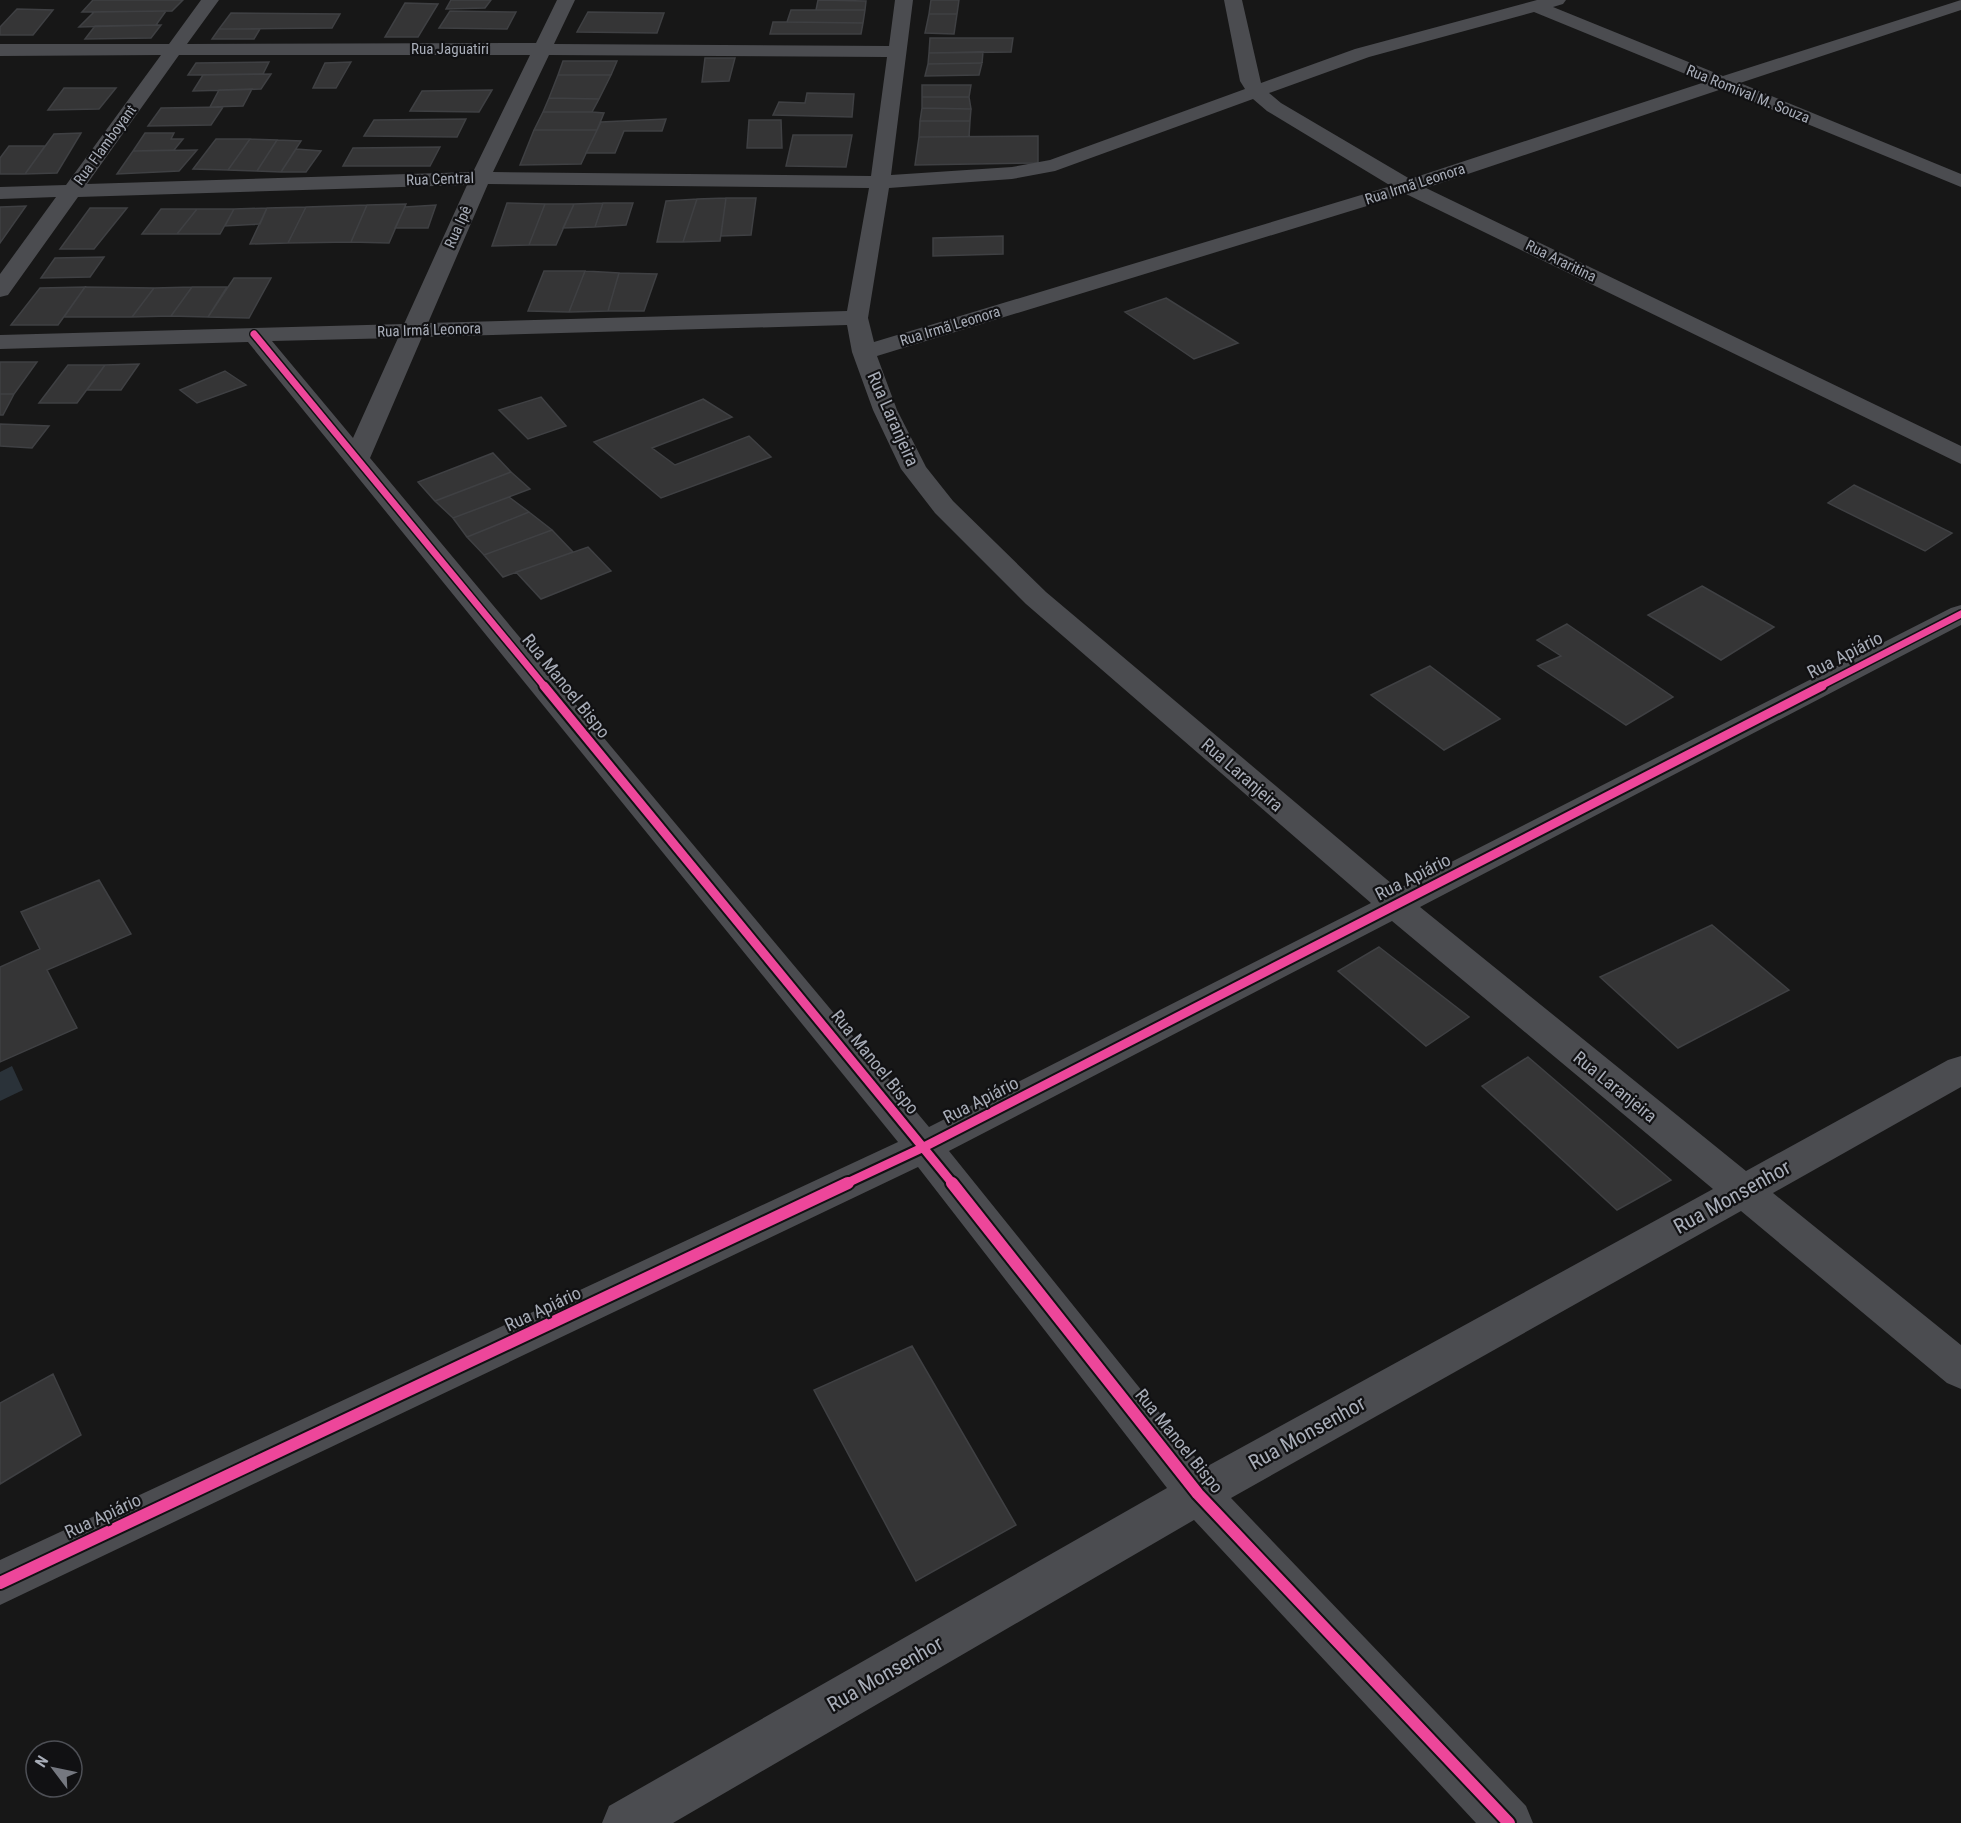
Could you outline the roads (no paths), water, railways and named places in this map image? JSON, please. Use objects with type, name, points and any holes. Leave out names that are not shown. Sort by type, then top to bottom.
[{"type":"street","name":"Rua Flamboyant","points":[[0,290],[210,0]]},
{"type":"street","name":"Rua Ipê","points":[[357,459],[411,330],[480,178],[567,0]]},
{"type":"street","name":"Rua Laranjeira","points":[[904,0],[899,52],[880,182],[857,318],[864,352],[885,410],[914,469],[944,507],[1036,598],[1395,905],[1961,1370]]},
{"type":"street","points":[[1233,0],[1246,66],[1256,92]]},
{"type":"street","name":"Rua Central","points":[[0,193],[480,178],[880,182],[1012,173],[1055,165],[1362,53],[1557,0]]},
{"type":"street","name":"Rua Irmã Leonora","points":[[864,352],[1407,187],[1961,3]]},
{"type":"street","name":"Rua Romival M. Souza","points":[[1536,6],[1961,180]]},
{"type":"street","name":"Rua Jaguatiri","points":[[0,50],[545,49],[899,52]]},
{"type":"street","name":"Rua Araritina","points":[[1256,92],[1274,107],[1407,187],[1961,456]]},
{"type":"street","name":"Rua Irmã Leonora","points":[[0,342],[857,318]]},
{"type":"street","name":"Rua Manoel Bispo","points":[[254,334],[924,1147],[1198,1494],[1509,1823]]},
{"type":"street","name":"Rua Apiário","points":[[0,1582],[924,1147],[1961,614]]},
{"type":"street","name":"Rua Monsenhor","points":[[626,1823],[1198,1494],[1961,1070]]}]
